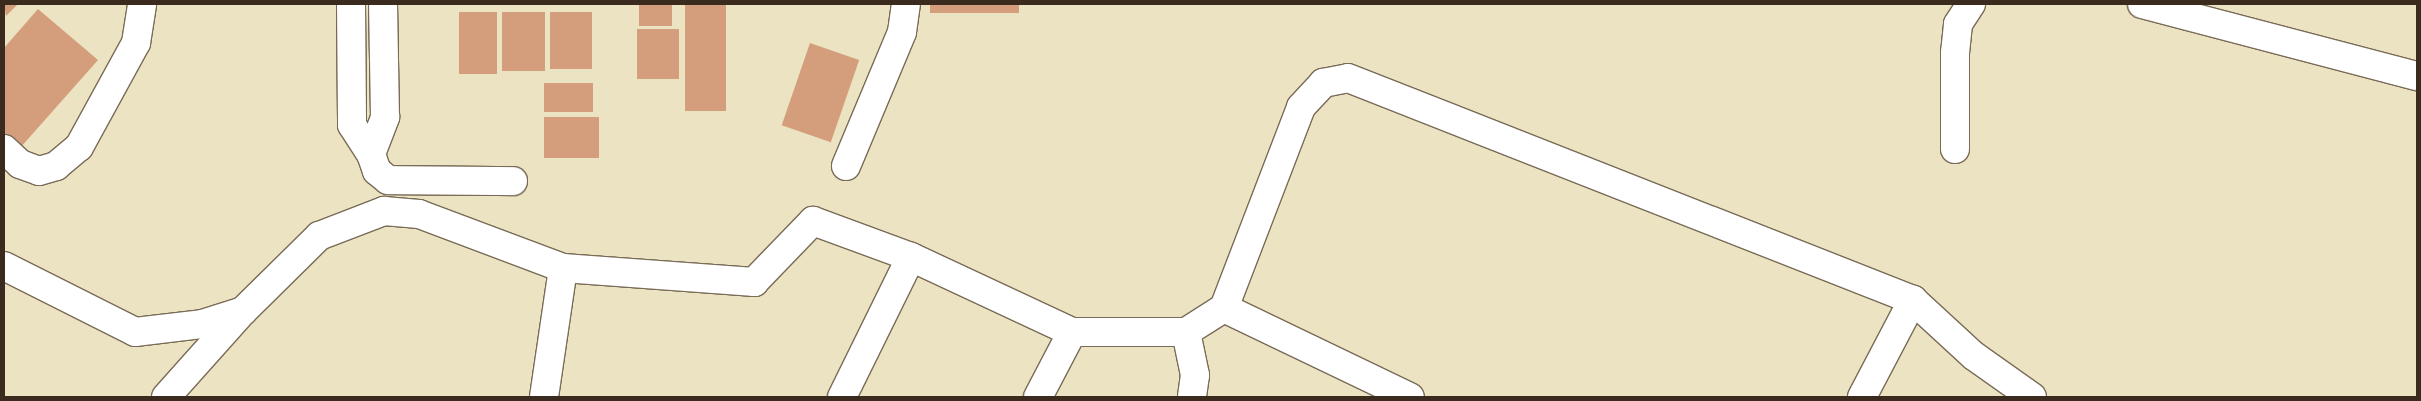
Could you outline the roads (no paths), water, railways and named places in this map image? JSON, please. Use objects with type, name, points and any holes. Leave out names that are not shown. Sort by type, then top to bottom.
[{"type":"street","points":[[4,149],[26,168],[39,171],[56,166],[79,147],[136,43],[142,4]]},
{"type":"street","points":[[351,4],[352,124],[371,154],[377,170],[388,180],[513,181]]},
{"type":"street","points":[[371,154],[384,117],[383,4]]},
{"type":"street","points":[[846,166],[902,32],[906,4]]},
{"type":"street","points":[[1955,150],[1955,53],[1958,24],[1970,4]]},
{"type":"street","points":[[2142,4],[2417,76]]},
{"type":"street","points":[[166,397],[243,311],[319,236],[384,211],[419,214],[564,268],[754,282],[813,221],[912,258],[1072,332],[1186,332],[1224,308],[1301,107],[1323,83],[1348,78],[1913,300],[1974,356],[2032,397]]},
{"type":"street","points":[[842,397],[912,258]]},
{"type":"street","points":[[4,266],[135,332],[202,324],[243,311]]},
{"type":"street","points":[[544,397],[564,268]]},
{"type":"street","points":[[1862,397],[1913,300]]},
{"type":"street","points":[[1224,308],[1410,397]]},
{"type":"street","points":[[1038,397],[1072,332]]},
{"type":"street","points":[[1186,332],[1195,375],[1192,397]]}]
